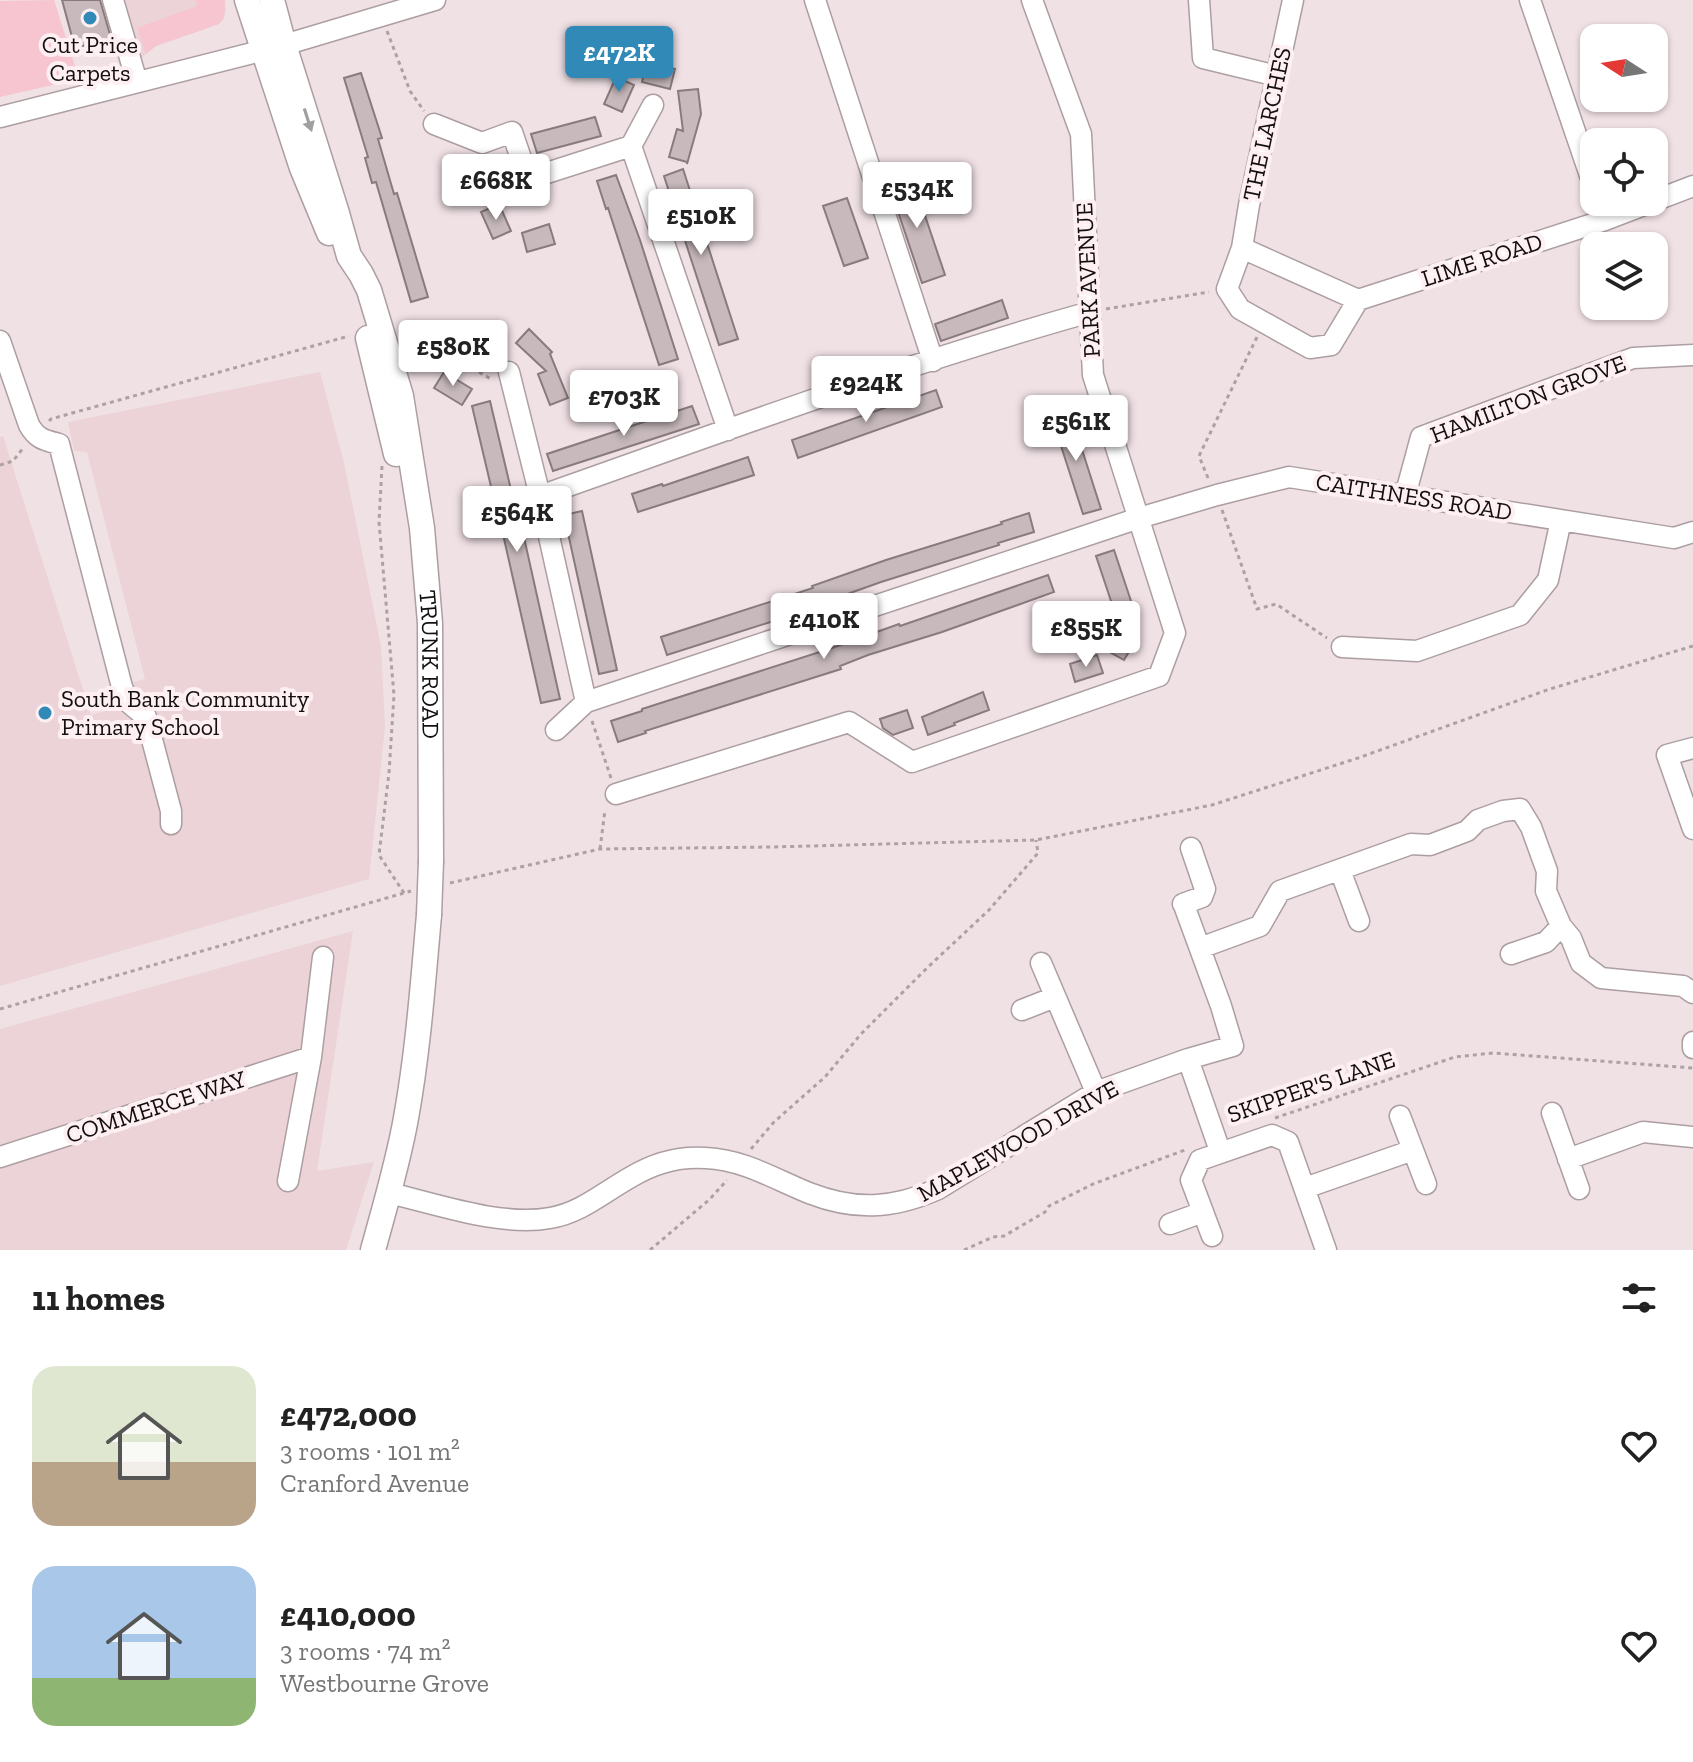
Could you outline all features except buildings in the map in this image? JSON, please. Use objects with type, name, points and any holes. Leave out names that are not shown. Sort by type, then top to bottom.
[{"type":"main road","points":[[247,0],[274,48]]},
{"type":"main road","name":"TRUNK ROAD","points":[[272,0],[274,48],[336,210],[349,256],[369,290],[371,324],[401,396],[422,528],[430,623],[429,915],[406,1117],[373,1250]]},
{"type":"street","points":[[113,0],[137,82]]},
{"type":"street","points":[[0,117],[274,48],[435,0]]},
{"type":"street","points":[[815,0],[933,361]]},
{"type":"street","name":"PARK AVENUE","points":[[616,794],[849,722],[912,762],[1159,676],[1175,633],[1093,375],[1081,134],[1032,0]]},
{"type":"street","points":[[1199,0],[1203,58],[1277,76]]},
{"type":"street","name":"THE LARCHES","points":[[1227,289],[1242,248],[1293,0]]},
{"type":"street","points":[[1530,0],[1580,146]]},
{"type":"street","points":[[434,124],[482,143],[512,132],[528,179],[631,146],[653,105]]},
{"type":"street","points":[[631,146],[728,430]]},
{"type":"street","name":"LIME ROAD","points":[[1668,196],[1693,186]]},
{"type":"street","name":"LIME ROAD","points":[[1358,300],[1588,216]]},
{"type":"street","points":[[1227,289],[1240,309],[1310,348],[1331,345],[1358,300],[1242,248]]},
{"type":"street","points":[[540,496],[1008,335],[1090,312]]},
{"type":"street","points":[[0,341],[31,429],[44,440],[59,444],[122,687],[128,702],[146,717],[171,811],[171,824]]},
{"type":"street","name":"HAMILTON GROVE","points":[[1405,496],[1421,437],[1633,358],[1693,355]]},
{"type":"street","points":[[509,372],[586,702],[556,730]]},
{"type":"street","name":"CAITHNESS ROAD","points":[[586,702],[1139,518],[1289,477],[1674,538],[1693,532]]},
{"type":"street","points":[[1341,648],[1417,651],[1520,615],[1548,580],[1561,520]]},
{"type":"street","points":[[1693,748],[1667,755],[1693,829]]},
{"type":"street","points":[[1200,948],[1260,926],[1280,891],[1411,844],[1430,845],[1467,831],[1478,820],[1520,809],[1531,827],[1547,871],[1546,891],[1581,963],[1601,978],[1683,986],[1693,993]]},
{"type":"street","name":"MAPLEWOOD DRIVE","points":[[389,1193],[492,1217],[551,1218],[591,1203],[629,1177],[650,1167],[669,1161],[707,1158],[739,1163],[808,1193],[850,1205],[893,1204],[915,1199],[938,1189],[1096,1092],[1233,1046],[1184,906],[1202,897],[1205,889],[1191,848]]},
{"type":"street","points":[[1340,870],[1359,921]]},
{"type":"street","points":[[1511,954],[1546,942],[1561,926]]},
{"type":"street","points":[[288,1181],[311,1057],[323,957]]},
{"type":"street","points":[[1041,963],[1096,1092]]},
{"type":"street","points":[[1022,1010],[1055,997]]},
{"type":"street","points":[[1693,1042],[1693,1048]]},
{"type":"street","name":"COMMERCE WAY","points":[[0,1157],[311,1057]]},
{"type":"street","points":[[1188,1059],[1218,1145]]},
{"type":"street","points":[[1552,1113],[1579,1189]]},
{"type":"street","points":[[1400,1116],[1426,1184]]},
{"type":"street","points":[[1568,1159],[1643,1132],[1693,1137]]},
{"type":"street","points":[[1212,1236],[1191,1180],[1200,1160],[1218,1145],[1272,1135],[1288,1142],[1326,1250]]},
{"type":"street","points":[[1305,1188],[1413,1150]]},
{"type":"street","points":[[1170,1224],[1203,1212]]},
{"type":"path","points":[[381,17],[410,91],[434,124]]},
{"type":"path","points":[[1090,312],[1227,289]]},
{"type":"path","points":[[0,465],[13,461],[31,429],[51,419],[353,335],[371,324],[393,322],[491,379],[496,370],[509,372]]},
{"type":"path","points":[[382,463],[379,522],[394,695],[379,855],[404,893]]},
{"type":"path","points":[[450,883],[600,849],[1036,840],[1212,805],[1358,758],[1550,689],[1693,646]]},
{"type":"path","points":[[586,702],[616,794],[605,809],[600,849]]},
{"type":"path","points":[[650,1250],[723,1186],[774,1122],[811,1091],[861,1034],[989,910],[1038,853],[1036,840]]},
{"type":"path","points":[[0,1009],[419,890]]},
{"type":"path","name":"SKIPPER'S LANE","points":[[1276,1118],[1455,1057],[1493,1053],[1693,1068]]},
{"type":"path","name":"SKIPPER'S LANE","points":[[964,1250],[993,1237],[1004,1236],[1045,1212],[1049,1206],[1093,1184],[1218,1145]]},
{"type":"shaded area","points":[[54,0],[79,79],[0,97],[0,1]]},
{"type":"shaded area","points":[[120,0],[225,0],[226,11],[219,24],[156,46],[138,61]]},
{"type":"shaded area","points":[[196,0],[225,0],[224,18],[219,24],[156,46],[146,54],[137,28],[197,6]]},
{"type":"shaded area","points":[[320,372],[344,463],[381,646],[385,727],[369,879],[0,986],[0,437],[3,436],[91,715],[109,710],[105,690],[145,679],[87,452],[74,451],[68,422]]},
{"type":"shaded area","points":[[353,931],[317,1171],[374,1162],[346,1250],[0,1250],[0,1029]]},
{"type":"place","name":"Cut Price Carpets","points":[[90,18]]},
{"type":"place","name":"South Bank Community Primary School","points":[[45,713]]}]
